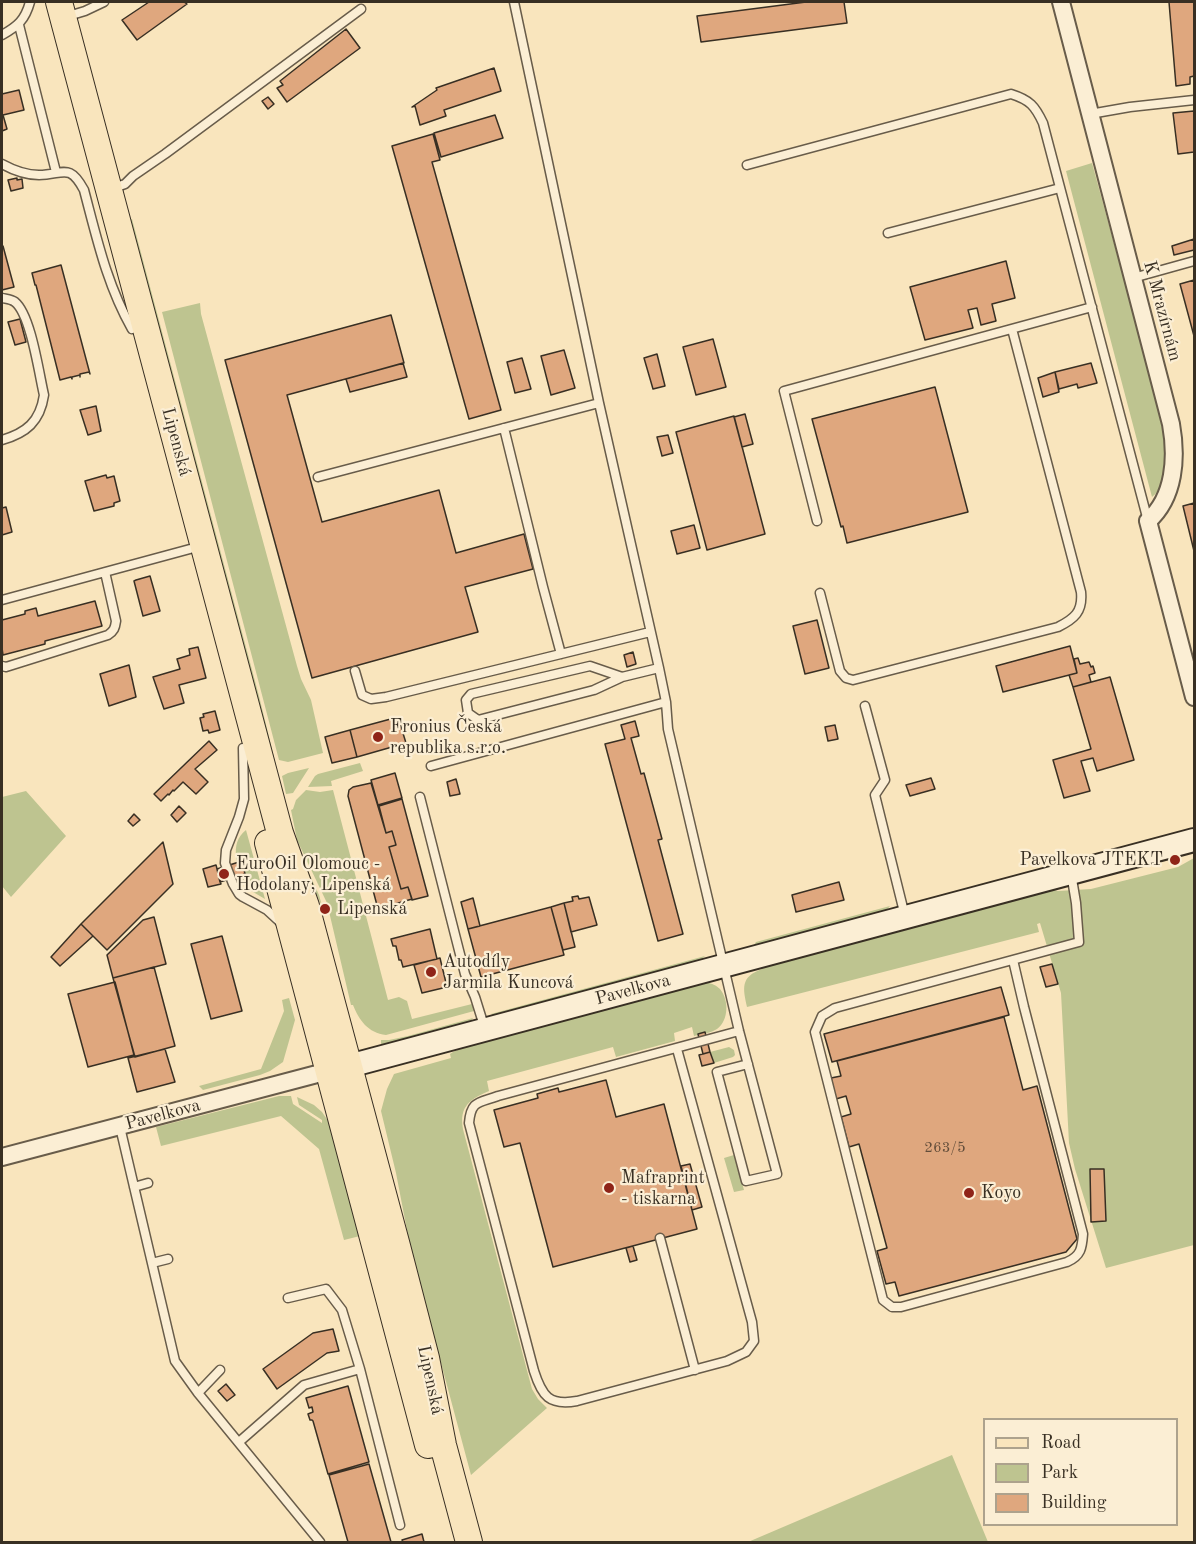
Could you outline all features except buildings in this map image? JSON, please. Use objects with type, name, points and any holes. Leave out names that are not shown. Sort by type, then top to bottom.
[{"type":"main road","name":"Lipenská","points":[[56,7],[109,190],[280,832],[306,906],[339,1069],[453,1542]]},
{"type":"main road","name":"Lipenská","points":[[56,7],[132,330],[295,944],[339,1069],[426,1358],[443,1445],[469,1542]]},
{"type":"street","name":"K Mrazírnám","points":[[1061,2],[1168,407],[1174,450],[1173,472],[1158,510],[1148,521]]},
{"type":"street","points":[[1148,521],[1194,697]]},
{"type":"street","name":"Pavelkova","points":[[2,1157],[1194,840]]},
{"type":"lane","points":[[2,35],[19,24],[27,13],[30,2]]},
{"type":"lane","points":[[56,7],[85,11],[104,2]]},
{"type":"lane","points":[[514,2],[599,404],[659,668],[666,702],[668,729],[723,966],[777,1173],[746,1182],[717,1072],[748,1064]]},
{"type":"lane","points":[[109,190],[124,184],[361,9]]},
{"type":"lane","points":[[19,24],[56,172]]},
{"type":"lane","points":[[747,165],[1011,94],[1023,98],[1036,109],[1043,123],[1148,521]]},
{"type":"lane","points":[[1090,114],[1194,100]]},
{"type":"lane","points":[[2,164],[14,170],[37,175],[67,172],[79,181],[84,190],[108,280],[132,330]]},
{"type":"lane","points":[[2,175],[14,170]]},
{"type":"lane","points":[[888,233],[1060,188]]},
{"type":"lane","points":[[1133,278],[1194,261]]},
{"type":"lane","points":[[2,298],[15,302],[25,315],[44,395],[42,407],[33,424],[19,435],[2,440]]},
{"type":"lane","points":[[817,521],[784,391],[1092,307]]},
{"type":"lane","points":[[820,593],[840,671],[846,678],[853,680],[1058,627],[1076,616],[1082,601],[1081,592],[1012,329]]},
{"type":"lane","points":[[318,477],[599,404]]},
{"type":"lane","points":[[504,428],[561,654]]},
{"type":"lane","points":[[2,600],[190,549]]},
{"type":"lane","points":[[2,666],[6,667],[112,632],[116,628],[116,621],[105,572]]},
{"type":"lane","points":[[356,671],[362,696],[371,699],[650,632]]},
{"type":"lane","points":[[622,677],[590,666],[471,694],[466,700],[468,713],[478,720],[594,690],[622,677],[659,668]]},
{"type":"lane","points":[[431,766],[666,702]]},
{"type":"lane","points":[[865,706],[885,780],[875,795],[905,917]]},
{"type":"lane","points":[[243,747],[244,799],[226,850],[225,863],[238,894],[274,915],[295,944]]},
{"type":"lane","points":[[420,797],[465,974],[485,1030]]},
{"type":"lane","points":[[1013,960],[1083,1234],[1082,1248],[1076,1258],[1067,1262],[901,1307],[892,1307],[884,1300],[814,1032],[822,1016],[834,1008],[1079,942],[1071,873]]},
{"type":"lane","points":[[677,1049],[752,1322],[754,1341],[739,1357],[615,1391],[565,1403],[556,1402],[541,1390],[534,1371],[469,1123],[470,1112],[477,1103],[739,1031]]},
{"type":"lane","points":[[120,1126],[175,1361],[320,1542]]},
{"type":"lane","points":[[134,1187],[148,1183]]},
{"type":"lane","points":[[660,1238],[695,1370]]},
{"type":"lane","points":[[152,1263],[168,1259]]},
{"type":"lane","points":[[288,1298],[326,1290],[342,1310],[360,1369],[400,1525]]},
{"type":"lane","points":[[239,1442],[303,1385],[360,1369]]},
{"type":"lane","points":[[198,1392],[220,1370]]},
{"type":"green space","points":[[1092,163],[1165,430],[1164,476],[1152,497],[1066,171]]},
{"type":"green space","points":[[132,219],[259,696],[295,843],[322,906],[290,837],[127,221]]},
{"type":"green space","points":[[200,303],[201,314],[297,666],[311,700],[323,753],[288,762],[279,760],[162,312]]},
{"type":"green space","points":[[360,763],[363,771],[331,781],[332,786],[308,787],[318,774]]},
{"type":"green space","points":[[309,768],[293,793],[286,794],[282,776]]},
{"type":"green space","points":[[306,790],[320,792],[333,790],[388,1000],[399,997],[407,1001],[412,1019],[472,1004],[474,1011],[386,1035],[374,1032],[361,1021],[351,1005],[327,903],[297,840],[291,810],[296,800]]},
{"type":"green space","points":[[26,791],[66,836],[11,897],[2,886],[2,797]]},
{"type":"green space","points":[[246,830],[265,899],[248,889],[253,888],[252,884],[247,874],[245,875],[248,887],[245,885],[237,864],[237,842]]},
{"type":"green space","points":[[1194,858],[1194,1245],[1106,1268],[1069,1143],[1061,993],[1040,923],[1037,924],[1039,932],[747,1007],[745,984],[750,976],[762,969],[761,964],[1045,892],[1045,888],[1058,891],[1091,889],[1178,867]]},
{"type":"green space","points":[[890,906],[885,912],[755,949],[756,942]]},
{"type":"green space","points":[[705,956],[697,963],[494,1016],[491,1014]]},
{"type":"green space","points":[[707,982],[720,989],[725,999],[726,1015],[717,1029],[694,1036],[692,1027],[674,1033],[675,1041],[616,1057],[613,1047],[487,1081],[489,1091],[470,1102],[463,1112],[462,1125],[532,1389],[547,1408],[471,1475],[411,1251],[381,1111],[394,1074],[451,1058],[450,1054],[453,1052],[485,1038]]},
{"type":"green space","points":[[289,998],[295,1020],[283,1062],[260,1075],[203,1090],[199,1086],[261,1069],[284,1011],[282,1000]]},
{"type":"green space","points":[[473,1018],[468,1025],[392,1045],[381,1044],[381,1040],[408,1036]]},
{"type":"green space","points":[[729,1047],[734,1050],[735,1055],[714,1063],[710,1052]]},
{"type":"green space","points":[[279,1096],[291,1096],[293,1104],[322,1123],[322,1120],[299,1105],[297,1097],[314,1105],[333,1128],[364,1235],[344,1240],[319,1149],[281,1116],[161,1146],[156,1127]]},
{"type":"green space","points":[[734,1155],[744,1190],[734,1192],[724,1158]]},
{"type":"green space","points":[[952,1455],[988,1542],[748,1542]]},
{"type":"place","name":"Fronius Česká republika s.r.o.","points":[[378,737]]},
{"type":"place","name":"Pavelkova JTEKT","points":[[1175,860]]},
{"type":"place","name":"EuroOil Olomouc - Hodolany, Lipenská","points":[[224,874]]},
{"type":"place","name":"Lipenská","points":[[325,909]]},
{"type":"place","name":"Autodíly Jarmila Kuncová","points":[[431,972]]},
{"type":"place","name":"Mafraprint - tiskarna","points":[[609,1188]]},
{"type":"place","name":"Koyo","points":[[969,1193]]}]
